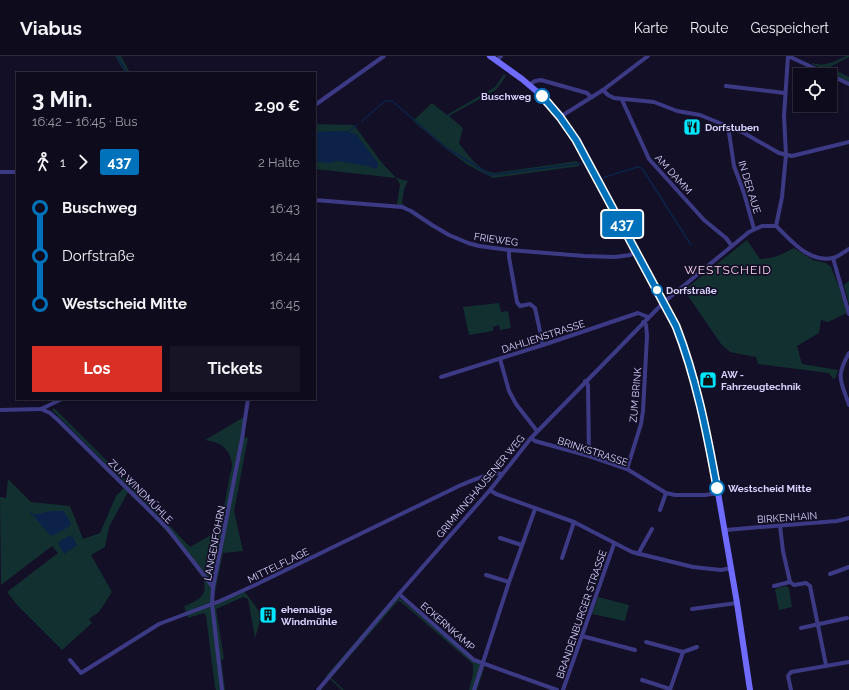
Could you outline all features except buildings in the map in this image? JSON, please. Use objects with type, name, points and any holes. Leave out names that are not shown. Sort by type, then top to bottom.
[{"type":"main road","points":[[490,56],[499,58],[542,96],[560,117],[588,162],[676,326],[689,363],[703,417],[732,568],[750,690]]},
{"type":"street","points":[[560,117],[603,90],[648,56]]},
{"type":"street","points":[[776,226],[782,197],[786,155],[784,116],[788,56],[815,68]]},
{"type":"street","points":[[316,104],[382,57]]},
{"type":"street","points":[[837,78],[849,84]]},
{"type":"street","points":[[529,85],[535,81],[541,80],[587,93],[591,97]]},
{"type":"street","points":[[726,86],[785,93]]},
{"type":"street","points":[[603,90],[608,96],[622,100],[644,100],[654,102],[677,111],[700,114],[744,133],[779,153],[786,155],[792,156],[849,142]]},
{"type":"street","name":"AM DAMM","points":[[622,100],[649,159],[704,220],[726,238],[732,246]]},
{"type":"street","name":"IN DER AUE","points":[[728,126],[734,166],[744,193],[754,230]]},
{"type":"street","points":[[0,172],[16,172]]},
{"type":"street","name":"FRIEWEG","points":[[316,200],[402,207],[412,211],[449,235],[468,243],[509,250],[584,256],[630,255],[636,251]]},
{"type":"street","points":[[664,302],[732,246],[754,230],[767,225],[776,226],[806,253],[813,257],[833,258],[849,250]]},
{"type":"street","points":[[509,250],[517,302],[520,306],[530,304],[535,308],[542,345]]},
{"type":"street","points":[[833,258],[849,314]]},
{"type":"street","name":"GRIMMINGHAUSENER WEG","points":[[318,690],[490,490],[537,431],[664,302]]},
{"type":"street","name":"DAHLIENSTRASSE","points":[[441,377],[638,313],[648,317]]},
{"type":"street","name":"ZUM BRINK","points":[[627,469],[641,424],[643,411],[647,336],[646,325],[644,322]]},
{"type":"street","points":[[849,353],[840,372],[840,378],[849,405]]},
{"type":"street","points":[[500,358],[509,391],[516,404],[537,431]]},
{"type":"street","points":[[585,381],[588,386],[589,456]]},
{"type":"street","points":[[0,410],[41,408],[60,400]]},
{"type":"street","name":"LANGENFOHRN","points":[[222,690],[212,604],[213,587],[242,439],[248,400]]},
{"type":"street","points":[[50,413],[51,405]]},
{"type":"street","name":"ZUR WINDMÜHLE","points":[[41,408],[50,413],[167,528],[213,587]]},
{"type":"street","name":"BRINKSTRASSE","points":[[531,438],[535,441],[589,456],[627,469],[666,493],[675,495],[705,495],[718,493]]},
{"type":"street","name":"MITTELFLAGE","points":[[70,660],[81,673],[159,624],[212,604],[255,585],[461,485],[489,475],[498,473],[502,474]]},
{"type":"street","points":[[490,490],[496,494],[535,509],[574,522],[614,544],[638,554],[694,567],[721,570],[732,568]]},
{"type":"street","points":[[660,510],[666,493]]},
{"type":"street","points":[[474,690],[508,582],[535,509]]},
{"type":"street","name":"BIRKENHAIN","points":[[725,530],[837,521],[849,518]]},
{"type":"street","points":[[562,558],[574,522]]},
{"type":"street","points":[[780,526],[783,551],[790,582]]},
{"type":"street","points":[[638,554],[652,529]]},
{"type":"street","points":[[500,538],[522,545]]},
{"type":"street","name":"BRANDENBURGER STRASSE","points":[[562,690],[614,544]]},
{"type":"street","points":[[830,574],[849,567]]},
{"type":"street","points":[[486,576],[508,582]]},
{"type":"street","points":[[774,586],[790,582],[794,585],[806,583],[810,586],[826,665]]},
{"type":"street","name":"ECKERNKAMP","points":[[399,594],[474,660],[557,690]]},
{"type":"street","points":[[692,609],[737,603]]},
{"type":"street","points":[[801,628],[847,618]]},
{"type":"street","points":[[582,636],[635,650]]},
{"type":"street","points":[[646,642],[683,652],[697,647]]},
{"type":"street","points":[[642,680],[670,690],[683,652]]},
{"type":"street","points":[[791,690],[788,676],[789,673],[793,671],[849,662]]},
{"type":"green space","points":[[115,56],[121,56],[129,72],[124,72]]},
{"type":"green space","points":[[849,56],[830,67],[832,68],[820,68],[812,64],[829,63]]},
{"type":"green space","points":[[837,71],[849,77],[849,82],[837,76]]},
{"type":"green space","points":[[504,74],[506,76],[496,90],[449,116],[463,128],[459,143],[470,157],[483,169],[494,173],[577,161],[580,166],[493,178],[468,165],[413,121],[432,103],[447,115],[495,87]]},
{"type":"green space","points":[[316,124],[354,125],[382,163],[396,178],[316,169]]},
{"type":"green space","points":[[396,178],[408,181],[404,189],[402,203],[405,206],[397,205],[400,184]]},
{"type":"green space","points":[[747,240],[760,259],[778,256],[794,248],[813,260],[826,263],[831,267],[847,313],[828,322],[821,320],[819,333],[797,346],[802,364],[838,370],[836,377],[833,379],[829,373],[758,364],[756,357],[730,352],[721,344],[684,290]]},
{"type":"green space","points":[[849,281],[849,304],[844,285]]},
{"type":"green space","points":[[499,303],[501,312],[508,311],[511,328],[500,330],[499,325],[493,327],[493,331],[469,335],[463,307]]},
{"type":"green space","points":[[54,408],[190,547],[220,530],[232,466],[231,458],[224,448],[219,444],[205,440],[244,417],[241,437],[248,438],[234,511],[243,551],[223,553],[214,597],[214,604],[244,591],[257,608],[260,617],[255,638],[248,599],[243,597],[216,609],[224,659],[221,660],[225,690],[216,690],[215,687],[206,616],[204,613],[188,618],[184,606],[194,602],[202,596],[205,588],[202,577],[177,543],[147,510],[128,492],[109,527],[105,547],[91,555],[112,592],[99,612],[89,619],[92,623],[62,650],[17,605],[7,592],[58,553],[52,546],[1,585],[0,497],[6,498],[8,479],[31,502],[70,506],[83,539],[100,533],[116,496],[124,488],[101,466],[105,463],[52,410]]},
{"type":"green space","points":[[786,586],[789,588],[792,607],[779,610],[775,590]]},
{"type":"green space","points":[[396,595],[474,661],[485,665],[477,690],[469,690],[473,674],[473,664],[398,601],[331,678],[344,690],[342,690],[326,676]]},
{"type":"green space","points":[[598,597],[629,605],[625,621],[592,614]]},
{"type":"water","points":[[344,131],[356,134],[378,163],[378,167],[376,169],[338,161],[328,163],[316,161],[316,132]]},
{"type":"water","points":[[51,511],[64,511],[71,523],[70,526],[52,536],[33,515]]},
{"type":"water","points":[[69,536],[73,537],[77,545],[64,554],[58,543]]},
{"type":"waterway","points":[[117,56],[126,72]]},
{"type":"waterway","points":[[362,121],[385,101],[392,101],[448,149],[491,175],[582,163]]},
{"type":"waterway","points":[[347,133],[358,124]]},
{"type":"waterway","points":[[602,178],[637,167],[642,168],[691,245]]},
{"type":"waterway","points":[[30,512],[33,515]]},
{"type":"bus line","name":"437","points":[[542,96],[560,117],[576,140],[676,326],[695,385],[717,488]]},
{"type":"place","name":"Buschweg","points":[[542,96]]},
{"type":"place","name":"Dorfstuben","points":[[692,127]]},
{"type":"place","name":"Dorfstraße","points":[[657,290]]},
{"type":"place","name":"AW - Fahrzeugtechnik","points":[[708,380]]},
{"type":"place","name":"Westscheid Mitte","points":[[717,488]]},
{"type":"place","name":"ehemalige Windmühle","points":[[268,615]]},
{"type":"district","name":"WESTSCHEID","points":[[728,270]]}]
